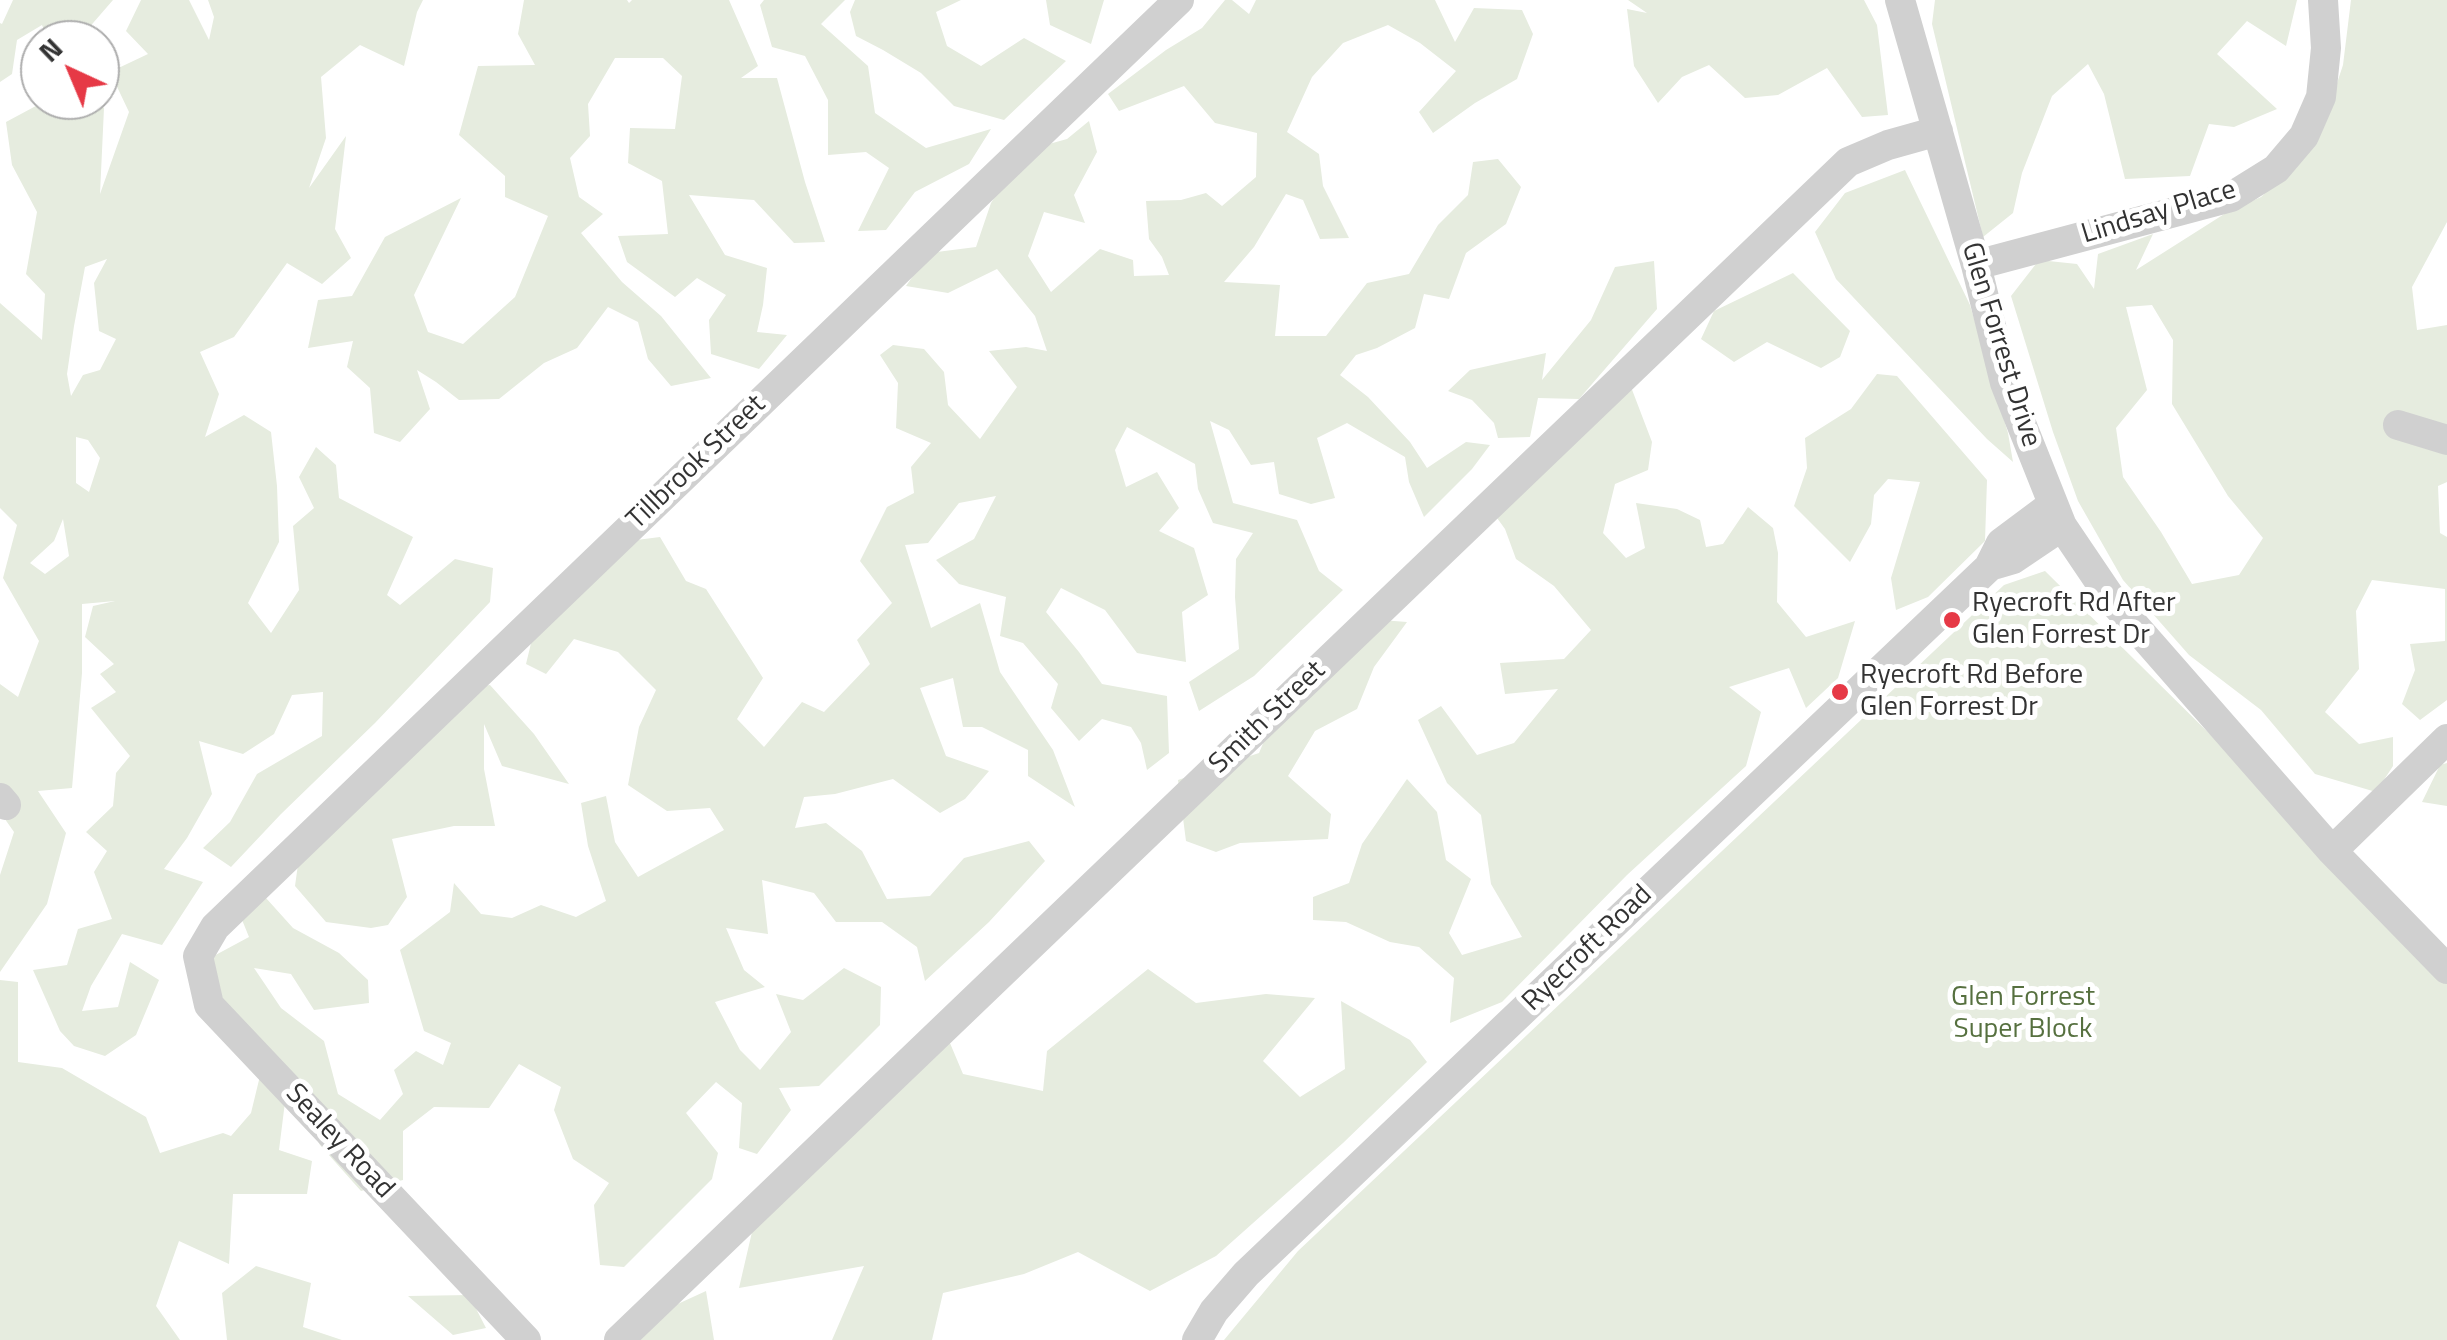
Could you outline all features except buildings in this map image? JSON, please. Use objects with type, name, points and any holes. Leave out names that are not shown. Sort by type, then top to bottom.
[{"type":"street","name":"Tillbrook Street","points":[[215,927],[1179,0]]},
{"type":"street","name":"Glen Forrest Drive","points":[[1900,0],[1976,265],[2005,383],[2057,516],[2112,600],[2332,851],[2447,969]]},
{"type":"street","name":"Lindsay Place","points":[[1976,265],[2231,197],[2276,170],[2304,136],[2321,97],[2326,48],[2323,0]]},
{"type":"street","name":"Smith Street","points":[[619,1340],[1848,162],[1888,145],[1938,131]]},
{"type":"street","points":[[2398,424],[2447,440]]},
{"type":"street","name":"Ryecroft Road","points":[[1196,1340],[1246,1274],[1989,566],[2013,558],[2057,516]]},
{"type":"street","points":[[2332,851],[2447,740]]},
{"type":"street","name":"Sealey Road","points":[[215,927],[198,956],[208,1004],[526,1340]]},
{"type":"green space","points":[[13,0],[113,0],[96,20],[20,20],[12,74],[0,82],[2,24]]},
{"type":"green space","points":[[141,0],[189,0],[209,40],[214,17],[208,0],[423,0],[404,66],[360,45],[321,77],[326,138],[309,188],[346,136],[335,229],[351,258],[322,284],[287,263],[234,337],[200,352],[219,394],[205,437],[244,415],[271,432],[279,542],[248,603],[271,633],[299,590],[293,526],[314,508],[299,477],[316,447],[336,465],[339,498],[413,537],[387,595],[400,605],[455,559],[493,568],[490,602],[231,867],[203,848],[230,822],[257,774],[322,736],[323,692],[292,695],[274,734],[243,754],[199,741],[212,794],[164,869],[203,882],[162,945],[122,934],[91,986],[82,1011],[118,1007],[130,962],[159,980],[136,1035],[105,1056],[74,1046],[60,1031],[33,970],[67,965],[78,929],[112,919],[94,872],[107,851],[86,832],[113,806],[116,773],[130,756],[91,708],[116,692],[100,674],[114,664],[85,637],[93,606],[115,601],[82,604],[82,673],[72,788],[38,791],[66,833],[47,904],[0,972],[0,875],[14,832],[0,812],[0,684],[18,697],[39,641],[3,578],[17,525],[0,508],[0,303],[42,340],[45,294],[26,274],[37,212],[12,165],[6,122],[20,114],[20,120],[103,120],[100,194],[129,112],[120,93],[120,67],[148,54],[126,31]],"holes":[[[107,259],[94,283],[99,331],[116,339],[100,370],[83,375],[71,396],[67,374],[85,267]],[[76,437],[88,440],[100,458],[89,492],[76,483]],[[63,519],[69,556],[45,574],[30,563],[54,541]]]},
{"type":"green space","points":[[524,0],[729,0],[758,66],[741,78],[777,78],[825,242],[794,243],[754,200],[689,195],[725,255],[767,268],[757,332],[787,335],[759,369],[711,354],[709,320],[726,295],[697,278],[675,297],[627,262],[618,236],[668,234],[662,181],[628,163],[630,128],[675,129],[682,76],[663,58],[615,58],[588,104],[590,136],[570,158],[579,197],[603,214],[581,233],[622,282],[661,316],[711,378],[671,386],[648,359],[638,322],[608,307],[577,348],[544,363],[499,399],[459,400],[417,370],[430,409],[400,442],[374,433],[370,388],[347,367],[353,341],[308,348],[318,300],[352,296],[385,237],[461,198],[414,295],[428,332],[463,344],[515,297],[548,216],[505,197],[505,176],[459,135],[478,66],[535,65],[518,34]]},
{"type":"green space","points":[[764,0],[845,0],[821,24],[868,66],[875,113],[926,148],[991,129],[969,164],[915,192],[886,230],[858,231],[889,168],[866,152],[828,155],[828,100],[805,56],[772,47],[760,5]]},
{"type":"green space","points":[[855,0],[961,0],[936,12],[947,46],[981,66],[1024,38],[1066,61],[1004,120],[954,106],[921,73],[856,36],[850,12]]},
{"type":"green space","points":[[1046,0],[1104,0],[1091,44],[1050,25]]},
{"type":"green space","points":[[1225,0],[1232,0],[1249,14],[1256,0],[1435,0],[1455,42],[1474,8],[1522,10],[1533,34],[1517,79],[1433,133],[1419,112],[1456,71],[1420,43],[1388,25],[1343,43],[1312,77],[1287,132],[1319,154],[1323,186],[1349,238],[1320,239],[1303,200],[1286,194],[1254,247],[1224,282],[1280,285],[1275,336],[1326,336],[1367,283],[1409,274],[1438,225],[1468,195],[1473,162],[1498,159],[1521,187],[1506,224],[1466,253],[1449,299],[1424,294],[1415,328],[1356,355],[1340,375],[1368,397],[1410,442],[1427,468],[1466,442],[1490,445],[1472,469],[1424,517],[1409,482],[1405,457],[1347,423],[1317,438],[1335,498],[1311,504],[1279,494],[1274,462],[1251,465],[1229,430],[1210,421],[1233,503],[1297,520],[1319,571],[1343,590],[1254,676],[1199,711],[1189,682],[1239,649],[1236,559],[1253,533],[1213,523],[1198,489],[1195,464],[1127,427],[1115,450],[1126,487],[1157,472],[1179,508],[1159,531],[1194,548],[1208,595],[1182,612],[1186,662],[1137,653],[1105,610],[1061,588],[1046,612],[1102,684],[1167,696],[1169,753],[1147,770],[1141,743],[1131,727],[1102,719],[1079,741],[1051,708],[1058,684],[1023,643],[1000,636],[1006,597],[959,584],[936,560],[974,539],[996,496],[959,503],[928,543],[905,545],[931,628],[980,603],[1000,672],[1053,750],[1075,807],[1028,776],[1028,750],[982,727],[963,727],[953,678],[920,688],[946,756],[989,771],[965,799],[940,813],[893,779],[835,794],[804,797],[795,828],[826,823],[862,851],[887,899],[930,896],[964,858],[1029,841],[1045,861],[989,922],[925,981],[917,947],[882,922],[836,922],[814,893],[762,880],[768,934],[726,928],[744,970],[765,987],[715,1002],[740,1050],[760,1070],[791,1032],[776,994],[803,1000],[844,968],[881,987],[880,1025],[819,1086],[779,1088],[791,1110],[757,1154],[739,1148],[742,1103],[716,1082],[686,1113],[718,1153],[712,1179],[624,1267],[600,1265],[594,1205],[609,1183],[573,1159],[554,1110],[561,1087],[519,1064],[489,1108],[434,1107],[403,1131],[403,1180],[361,1191],[320,1145],[287,1086],[279,1150],[312,1161],[307,1194],[233,1194],[229,1264],[179,1241],[156,1306],[180,1340],[0,1340],[0,980],[18,982],[18,1062],[62,1068],[146,1117],[160,1153],[223,1133],[231,1136],[251,1113],[266,1051],[221,1037],[210,958],[249,937],[238,910],[266,898],[293,928],[339,953],[368,980],[369,1003],[314,1010],[291,974],[254,968],[281,1008],[324,1041],[338,1094],[380,1120],[403,1094],[394,1070],[416,1051],[443,1065],[451,1043],[424,1031],[400,950],[450,912],[454,883],[481,914],[512,918],[541,905],[576,917],[606,901],[588,846],[581,803],[606,796],[615,842],[638,877],[724,830],[710,808],[667,811],[628,785],[639,727],[656,690],[618,652],[574,639],[546,674],[526,664],[534,631],[621,542],[660,537],[686,581],[706,589],[763,678],[737,719],[764,747],[802,702],[824,712],[870,664],[857,640],[892,603],[860,561],[887,507],[914,493],[911,467],[931,443],[896,428],[898,383],[880,355],[893,345],[924,349],[944,372],[948,405],[980,439],[1017,387],[989,351],[1026,347],[1047,351],[1035,316],[997,269],[948,293],[906,286],[929,253],[976,247],[991,203],[1024,151],[1067,139],[1089,121],[1097,152],[1074,195],[1085,223],[1044,212],[1028,256],[1051,292],[1100,249],[1133,260],[1134,276],[1169,275],[1149,239],[1146,201],[1181,200],[1206,193],[1222,206],[1256,177],[1257,133],[1215,123],[1184,86],[1119,111],[1108,94],[1202,28]]},
{"type":"green space","points":[[1628,0],[1864,0],[1877,25],[1888,115],[1862,117],[1827,68],[1778,95],[1745,98],[1709,65],[1682,77],[1658,103],[1634,66],[1627,9],[1647,13]]},
{"type":"green space","points":[[1935,0],[2297,0],[2286,46],[2247,21],[2217,54],[2277,109],[2234,127],[2209,124],[2190,176],[2125,179],[2104,94],[2088,64],[2052,96],[2022,173],[2013,213],[1983,237],[1932,24]]},
{"type":"green space","points":[[2351,0],[2447,0],[2447,222],[2412,287],[2417,330],[2447,325],[2447,482],[2438,486],[2440,533],[2447,537],[2447,700],[2420,720],[2402,704],[2415,670],[2410,644],[2445,641],[2445,589],[2372,580],[2356,611],[2359,669],[2325,712],[2359,744],[2393,737],[2393,766],[2376,792],[2315,774],[2261,710],[2189,655],[2123,580],[2078,501],[2011,296],[2039,260],[2077,264],[2094,289],[2098,254],[2153,234],[2136,270],[2229,211],[2261,197],[2317,143],[2343,65]],"holes":[[[2152,305],[2173,340],[2172,404],[2228,496],[2263,538],[2239,575],[2192,584],[2123,477],[2116,428],[2147,390],[2126,307]]]},
{"type":"green space","points":[[1905,170],[1970,305],[2013,462],[1836,279],[1815,232],[1845,193]]},
{"type":"green space","points":[[1654,261],[1657,309],[1579,399],[1538,398],[1530,437],[1498,438],[1494,423],[1472,400],[1448,391],[1470,370],[1546,353],[1542,380],[1591,320],[1615,267]]},
{"type":"green space","points":[[1793,273],[1850,331],[1840,357],[1821,368],[1767,342],[1734,362],[1701,339],[1714,311]]},
{"type":"green space","points":[[1877,374],[1897,376],[1987,480],[1985,541],[1928,597],[1896,610],[1891,578],[1920,482],[1888,479],[1874,495],[1871,524],[1850,562],[1794,506],[1807,468],[1805,438],[1851,409]]},
{"type":"green space","points":[[1631,387],[1652,442],[1648,470],[1615,484],[1603,533],[1626,558],[1645,548],[1636,503],[1677,509],[1700,520],[1706,547],[1723,544],[1748,507],[1773,528],[1778,553],[1777,602],[1806,637],[1855,621],[1838,678],[1806,708],[1789,668],[1729,687],[1761,712],[1746,766],[1627,875],[1502,1002],[1450,1023],[1454,978],[1419,947],[1390,942],[1346,922],[1313,920],[1313,897],[1349,883],[1362,844],[1407,779],[1437,812],[1446,860],[1471,879],[1449,933],[1462,955],[1522,937],[1491,884],[1481,815],[1447,783],[1418,720],[1441,706],[1477,755],[1514,743],[1558,689],[1505,694],[1500,663],[1564,659],[1591,630],[1554,586],[1516,559],[1505,529],[1492,511]]},
{"type":"green space","name":"Glen Forrest Super Block","points":[[2045,571],[2231,755],[2289,822],[2447,984],[2447,1340],[1224,1340],[1298,1251],[2004,585]]},
{"type":"green space","points":[[1368,619],[1407,622],[1374,667],[1357,709],[1315,731],[1288,776],[1331,814],[1328,839],[1240,843],[1216,852],[1186,841],[1178,780],[1259,753],[1288,684]]},
{"type":"green space","points":[[490,685],[534,734],[569,784],[502,766],[484,724],[484,769],[495,826],[454,826],[392,839],[407,897],[388,925],[371,928],[326,922],[295,886],[300,850],[450,690]]},
{"type":"green space","points":[[2447,763],[2447,806],[2422,802],[2440,765]]},
{"type":"green space","points":[[1148,969],[1196,1003],[1266,994],[1315,998],[1263,1061],[1300,1097],[1345,1069],[1341,1001],[1410,1040],[1427,1062],[1216,1256],[1150,1291],[1078,1252],[1024,1274],[943,1293],[932,1340],[832,1340],[864,1266],[739,1288],[752,1232],[947,1036],[963,1074],[1043,1091],[1047,1051]]},
{"type":"green space","points":[[256,1266],[311,1283],[303,1327],[342,1340],[227,1340],[222,1293]]},
{"type":"green space","points":[[706,1291],[714,1340],[623,1340],[645,1319]]},
{"type":"green space","points":[[469,1295],[486,1328],[453,1335],[408,1296]]},
{"type":"place","name":"Ryecroft Rd After Glen Forrest Dr","points":[[1952,620]]},
{"type":"place","name":"Ryecroft Rd Before Glen Forrest Dr","points":[[1840,692]]}]
